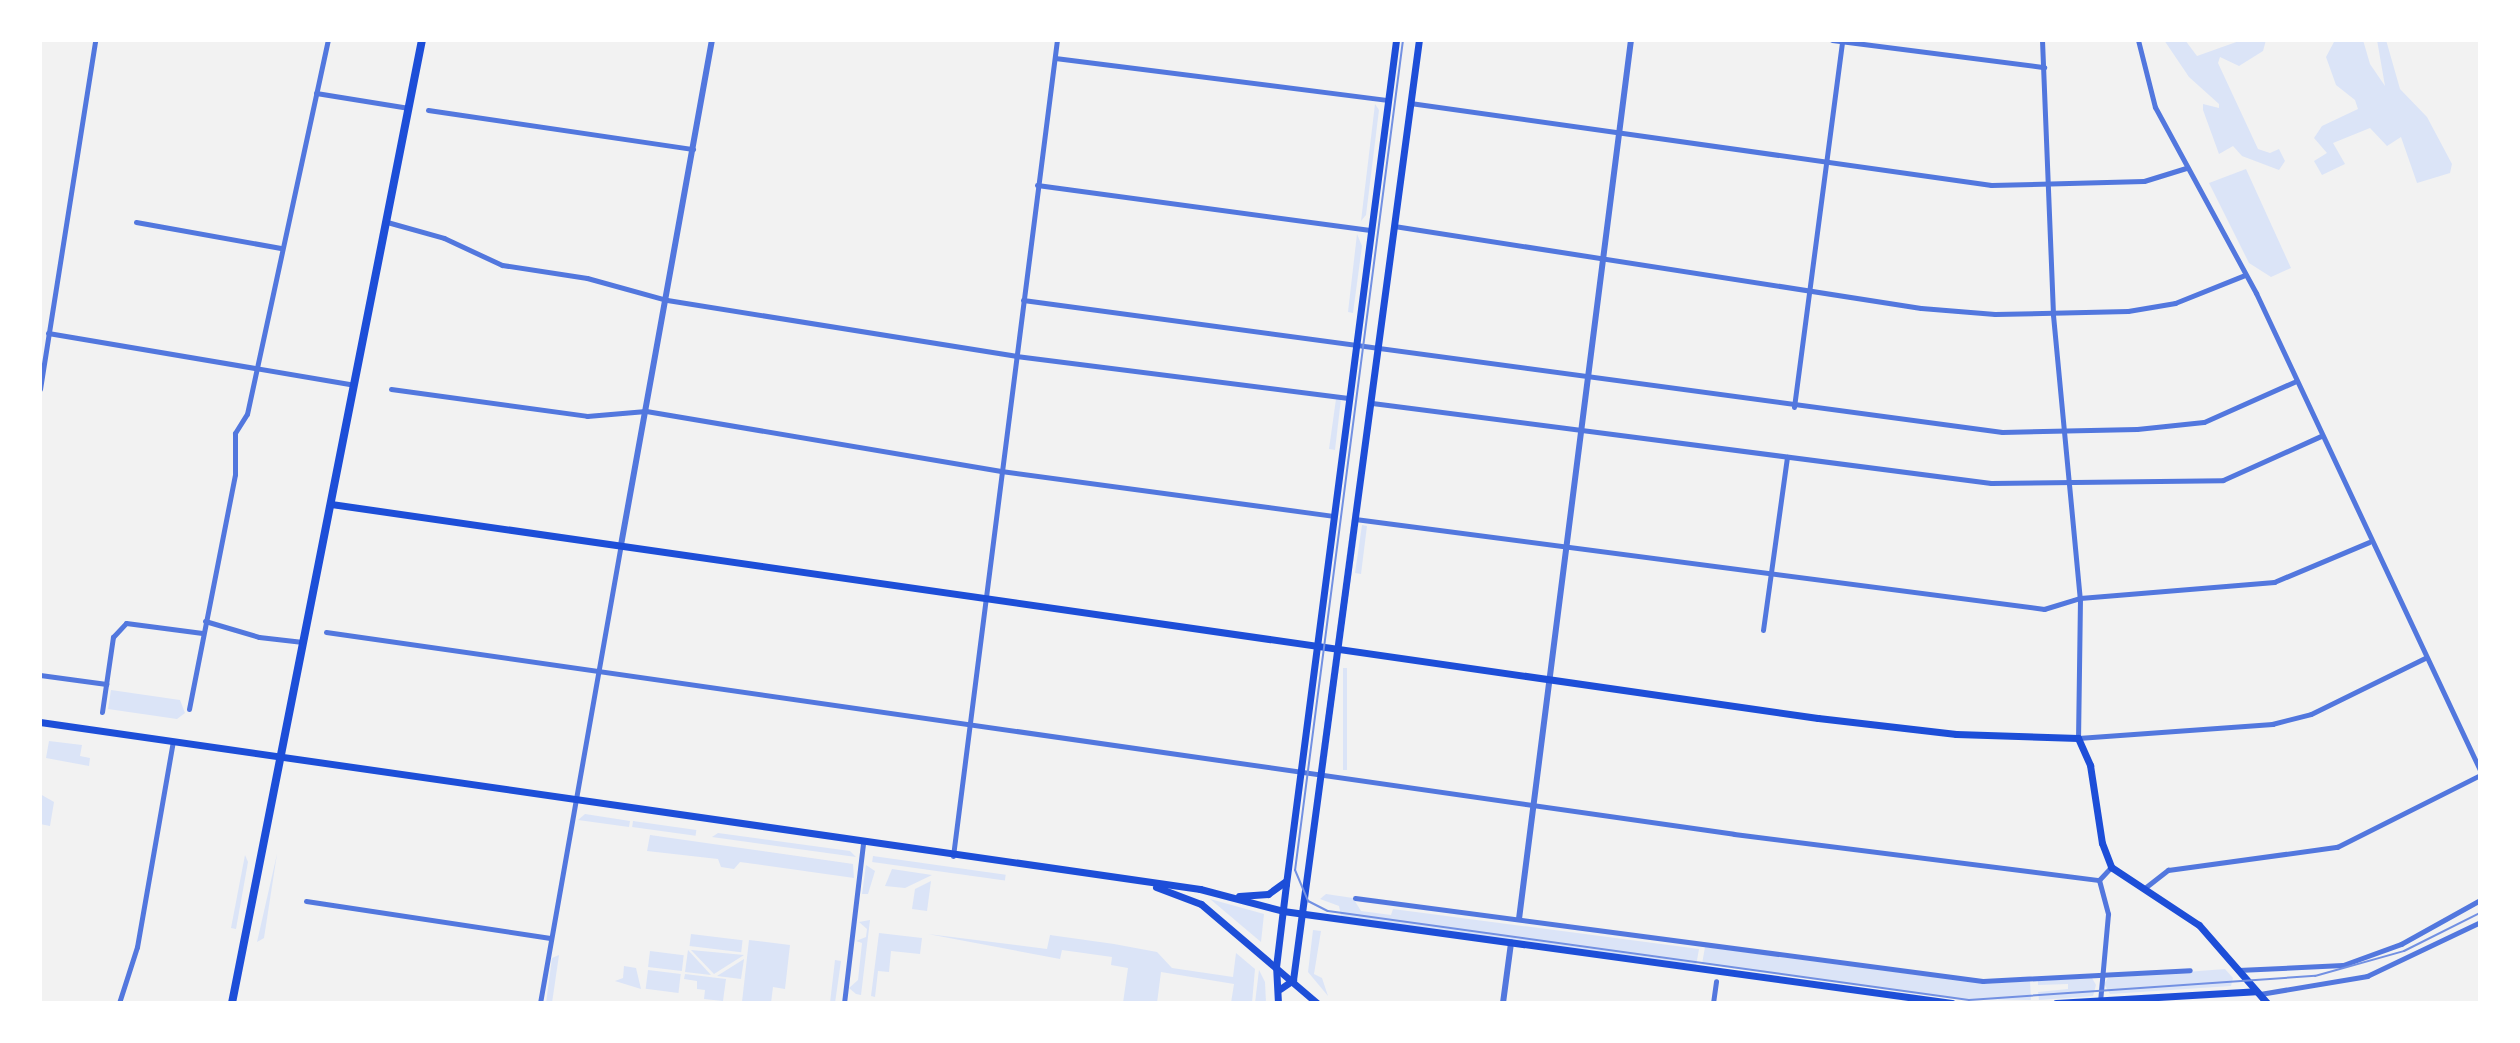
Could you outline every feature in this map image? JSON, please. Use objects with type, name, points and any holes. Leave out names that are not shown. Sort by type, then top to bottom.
[{"type":"main road","points":[[232,1003],[422,40]]},
{"type":"main road","points":[[1278,1003],[1280,989],[1276,967],[1396,40]]},
{"type":"main road","points":[[1280,989],[1293,980],[1419,40]]},
{"type":"main road","points":[[331,504],[1879,725],[2078,738],[2090,765],[2102,843],[2111,867],[2146,887],[2199,925],[2267,1003]]},
{"type":"main road","points":[[40,722],[1232,896],[1302,914],[1952,1003]]},
{"type":"main road","points":[[1232,896],[1268,894],[1287,879]]},
{"type":"main road","points":[[1142,884],[1201,904],[1317,1003]]},
{"type":"main road","points":[[2056,1003],[2258,992]]},
{"type":"street","points":[[40,389],[45,336],[95,40]]},
{"type":"street","points":[[189,709],[235,474],[235,433],[247,414],[328,40]]},
{"type":"street","points":[[540,1003],[712,40]]},
{"type":"street","points":[[953,856],[983,596],[1057,40]]},
{"type":"street","points":[[1519,919],[1563,545],[1631,40]]},
{"type":"street","points":[[1832,40],[2044,67]]},
{"type":"street","points":[[2042,40],[2045,180],[2053,315],[2080,598],[2078,738],[2272,724],[2311,714],[2425,658]]},
{"type":"street","points":[[2138,40],[2155,107],[2186,168],[2215,211],[2480,773],[2337,847],[2168,870],[2146,887]]},
{"type":"street","points":[[1794,407],[1842,41]]},
{"type":"street","points":[[1055,58],[1388,100]]},
{"type":"street","points":[[316,93],[409,108]]},
{"type":"street","points":[[1410,103],[1619,135],[1694,141],[1826,163],[1991,185],[2045,180],[2144,181],[2186,168]]},
{"type":"street","points":[[428,110],[693,149]]},
{"type":"street","points":[[1037,185],[1370,230]]},
{"type":"street","points":[[136,222],[282,248]]},
{"type":"street","points":[[387,222],[444,238],[502,265],[587,278],[667,300],[1016,356],[1348,398]]},
{"type":"street","points":[[1394,226],[1811,288],[1921,308],[2053,315],[2175,303],[2245,275]]},
{"type":"street","points":[[1023,300],[1586,379],[2002,432],[2064,432],[2204,422],[2296,381]]},
{"type":"street","points":[[45,336],[355,385]]},
{"type":"street","points":[[391,389],[587,416],[646,411],[1001,471],[1333,516]]},
{"type":"street","points":[[1372,403],[1991,483],[2223,480],[2321,436]]},
{"type":"street","points":[[1763,630],[1787,457]]},
{"type":"street","points":[[1355,519],[1563,545],[1770,576],[2044,609],[2080,598],[2251,587],[2301,575],[2369,542]]},
{"type":"street","points":[[205,621],[259,637],[303,642]]},
{"type":"street","points":[[102,712],[113,637],[126,623],[202,633]]},
{"type":"street","points":[[326,632],[1533,805],[2099,880]]},
{"type":"street","points":[[40,675],[106,684]]},
{"type":"street","points":[[119,1003],[136,955],[173,741]]},
{"type":"street","points":[[844,1003],[863,843]]},
{"type":"street","points":[[2099,880],[2111,867]]},
{"type":"street","points":[[2099,880],[2108,914],[2100,1001]]},
{"type":"street","points":[[1355,898],[1983,981],[2190,970]]},
{"type":"street","points":[[2238,970],[2343,965],[2401,944],[2480,900]]},
{"type":"street","points":[[306,901],[550,938]]},
{"type":"street","points":[[2258,992],[2367,976],[2480,922]]},
{"type":"street","points":[[1503,1003],[1511,943]]},
{"type":"street","points":[[1713,1003],[1716,981]]},
{"type":"shaded area","points":[[2164,40],[2185,40],[2197,56],[2242,40],[2266,40],[2263,51],[2239,66],[2220,57],[2218,63],[2258,149],[2270,153],[2279,149],[2285,161],[2279,170],[2242,156],[2233,146],[2219,154],[2203,104],[2219,108],[2219,104],[2189,77]]},
{"type":"shaded area","points":[[2335,40],[2363,40],[2370,64],[2385,86],[2377,40],[2386,40],[2400,89],[2427,117],[2452,164],[2450,173],[2417,183],[2401,137],[2387,146],[2370,128],[2333,143],[2345,164],[2322,175],[2314,161],[2327,153],[2314,138],[2322,126],[2358,109],[2355,100],[2336,85],[2326,57]]},
{"type":"shaded area","points":[[1375,104],[1379,110],[1366,215],[1361,221]]},
{"type":"shaded area","points":[[2246,169],[2291,268],[2271,277],[2249,263],[2209,183]]},
{"type":"shaded area","points":[[1357,234],[1362,246],[1353,313],[1348,312]]},
{"type":"shaded area","points":[[1336,399],[1341,399],[1335,450],[1329,449]]},
{"type":"shaded area","points":[[1362,525],[1367,526],[1361,574],[1355,573]]},
{"type":"shaded area","points":[[1343,668],[1347,668],[1347,770],[1343,770]]},
{"type":"shaded area","points":[[111,690],[180,700],[185,713],[177,719],[108,709]]},
{"type":"shaded area","points":[[49,741],[82,745],[80,756],[90,758],[89,766],[46,758]]},
{"type":"shaded area","points":[[40,794],[54,802],[50,826],[40,824]]},
{"type":"shaded area","points":[[585,814],[630,821],[629,827],[578,820]]},
{"type":"shaded area","points":[[633,821],[696,830],[696,836],[632,827]]},
{"type":"shaded area","points":[[718,833],[850,851],[856,857],[712,837]]},
{"type":"shaded area","points":[[650,835],[853,864],[854,878],[740,862],[734,869],[721,867],[718,859],[647,851]]},
{"type":"shaded area","points":[[277,854],[264,938],[257,942]]},
{"type":"shaded area","points":[[245,855],[248,862],[236,929],[231,928]]},
{"type":"shaded area","points":[[873,856],[1006,875],[1005,881],[872,862]]},
{"type":"shaded area","points":[[866,865],[875,871],[868,894],[862,894]]},
{"type":"shaded area","points":[[892,869],[932,875],[905,888],[885,886]]},
{"type":"shaded area","points":[[931,881],[927,911],[912,909],[915,889]]},
{"type":"shaded area","points":[[1326,894],[1353,898],[1361,911],[1391,915],[1393,909],[1699,949],[1696,966],[1341,916],[1339,906],[1320,899]]},
{"type":"shaded area","points":[[1210,899],[1264,914],[1261,942]]},
{"type":"shaded area","points":[[870,920],[861,995],[849,988],[858,980],[862,943],[856,941],[866,937],[867,929],[859,922]]},
{"type":"shaded area","points":[[1313,930],[1321,931],[1314,974],[1322,978],[1328,996],[1308,972]]},
{"type":"shaded area","points":[[879,933],[922,938],[920,954],[891,951],[889,972],[878,971],[875,997],[871,996]]},
{"type":"shaded area","points":[[691,934],[743,940],[741,952],[690,946]]},
{"type":"shaded area","points":[[928,934],[1047,949],[1050,935],[1114,944],[1157,952],[1172,968],[1233,977],[1236,953],[1255,969],[1252,1003],[1231,1003],[1234,984],[1161,972],[1157,1003],[1123,1003],[1128,968],[1111,965],[1112,957],[1062,950],[1060,959]]},
{"type":"shaded area","points":[[749,940],[790,945],[785,989],[773,987],[771,1003],[742,1002]]},
{"type":"shaded area","points":[[1705,947],[1987,984],[2030,981],[2031,1000],[1958,999],[1702,964]]},
{"type":"shaded area","points":[[688,950],[711,975],[685,972]]},
{"type":"shaded area","points":[[691,950],[744,955],[714,974]]},
{"type":"shaded area","points":[[650,951],[684,955],[682,971],[648,967]]},
{"type":"shaded area","points":[[559,955],[552,1003],[546,1003],[552,958]]},
{"type":"shaded area","points":[[744,959],[741,979],[717,976]]},
{"type":"shaded area","points":[[835,960],[841,961],[835,1003],[830,1003]]},
{"type":"shaded area","points":[[624,966],[636,968],[641,989],[615,981],[623,978]]},
{"type":"shaded area","points":[[2225,969],[2233,978],[2231,986],[2110,994],[2104,984],[2108,978]]},
{"type":"shaded area","points":[[648,970],[681,974],[678,993],[646,989]]},
{"type":"shaded area","points":[[1259,970],[1265,982],[1266,1003],[1255,1003]]},
{"type":"shaded area","points":[[685,974],[726,979],[723,1001],[704,999],[705,990],[697,989],[697,981],[684,979]]},
{"type":"shaded area","points":[[2092,978],[2096,985],[2093,996],[2039,1000],[2038,992],[2068,989],[2068,984],[2038,985],[2038,981]]},
{"type":"tram line","points":[[1403,40],[1295,870],[1308,901],[1328,911],[1969,1000],[2315,976],[2404,951],[2480,913]]}]
